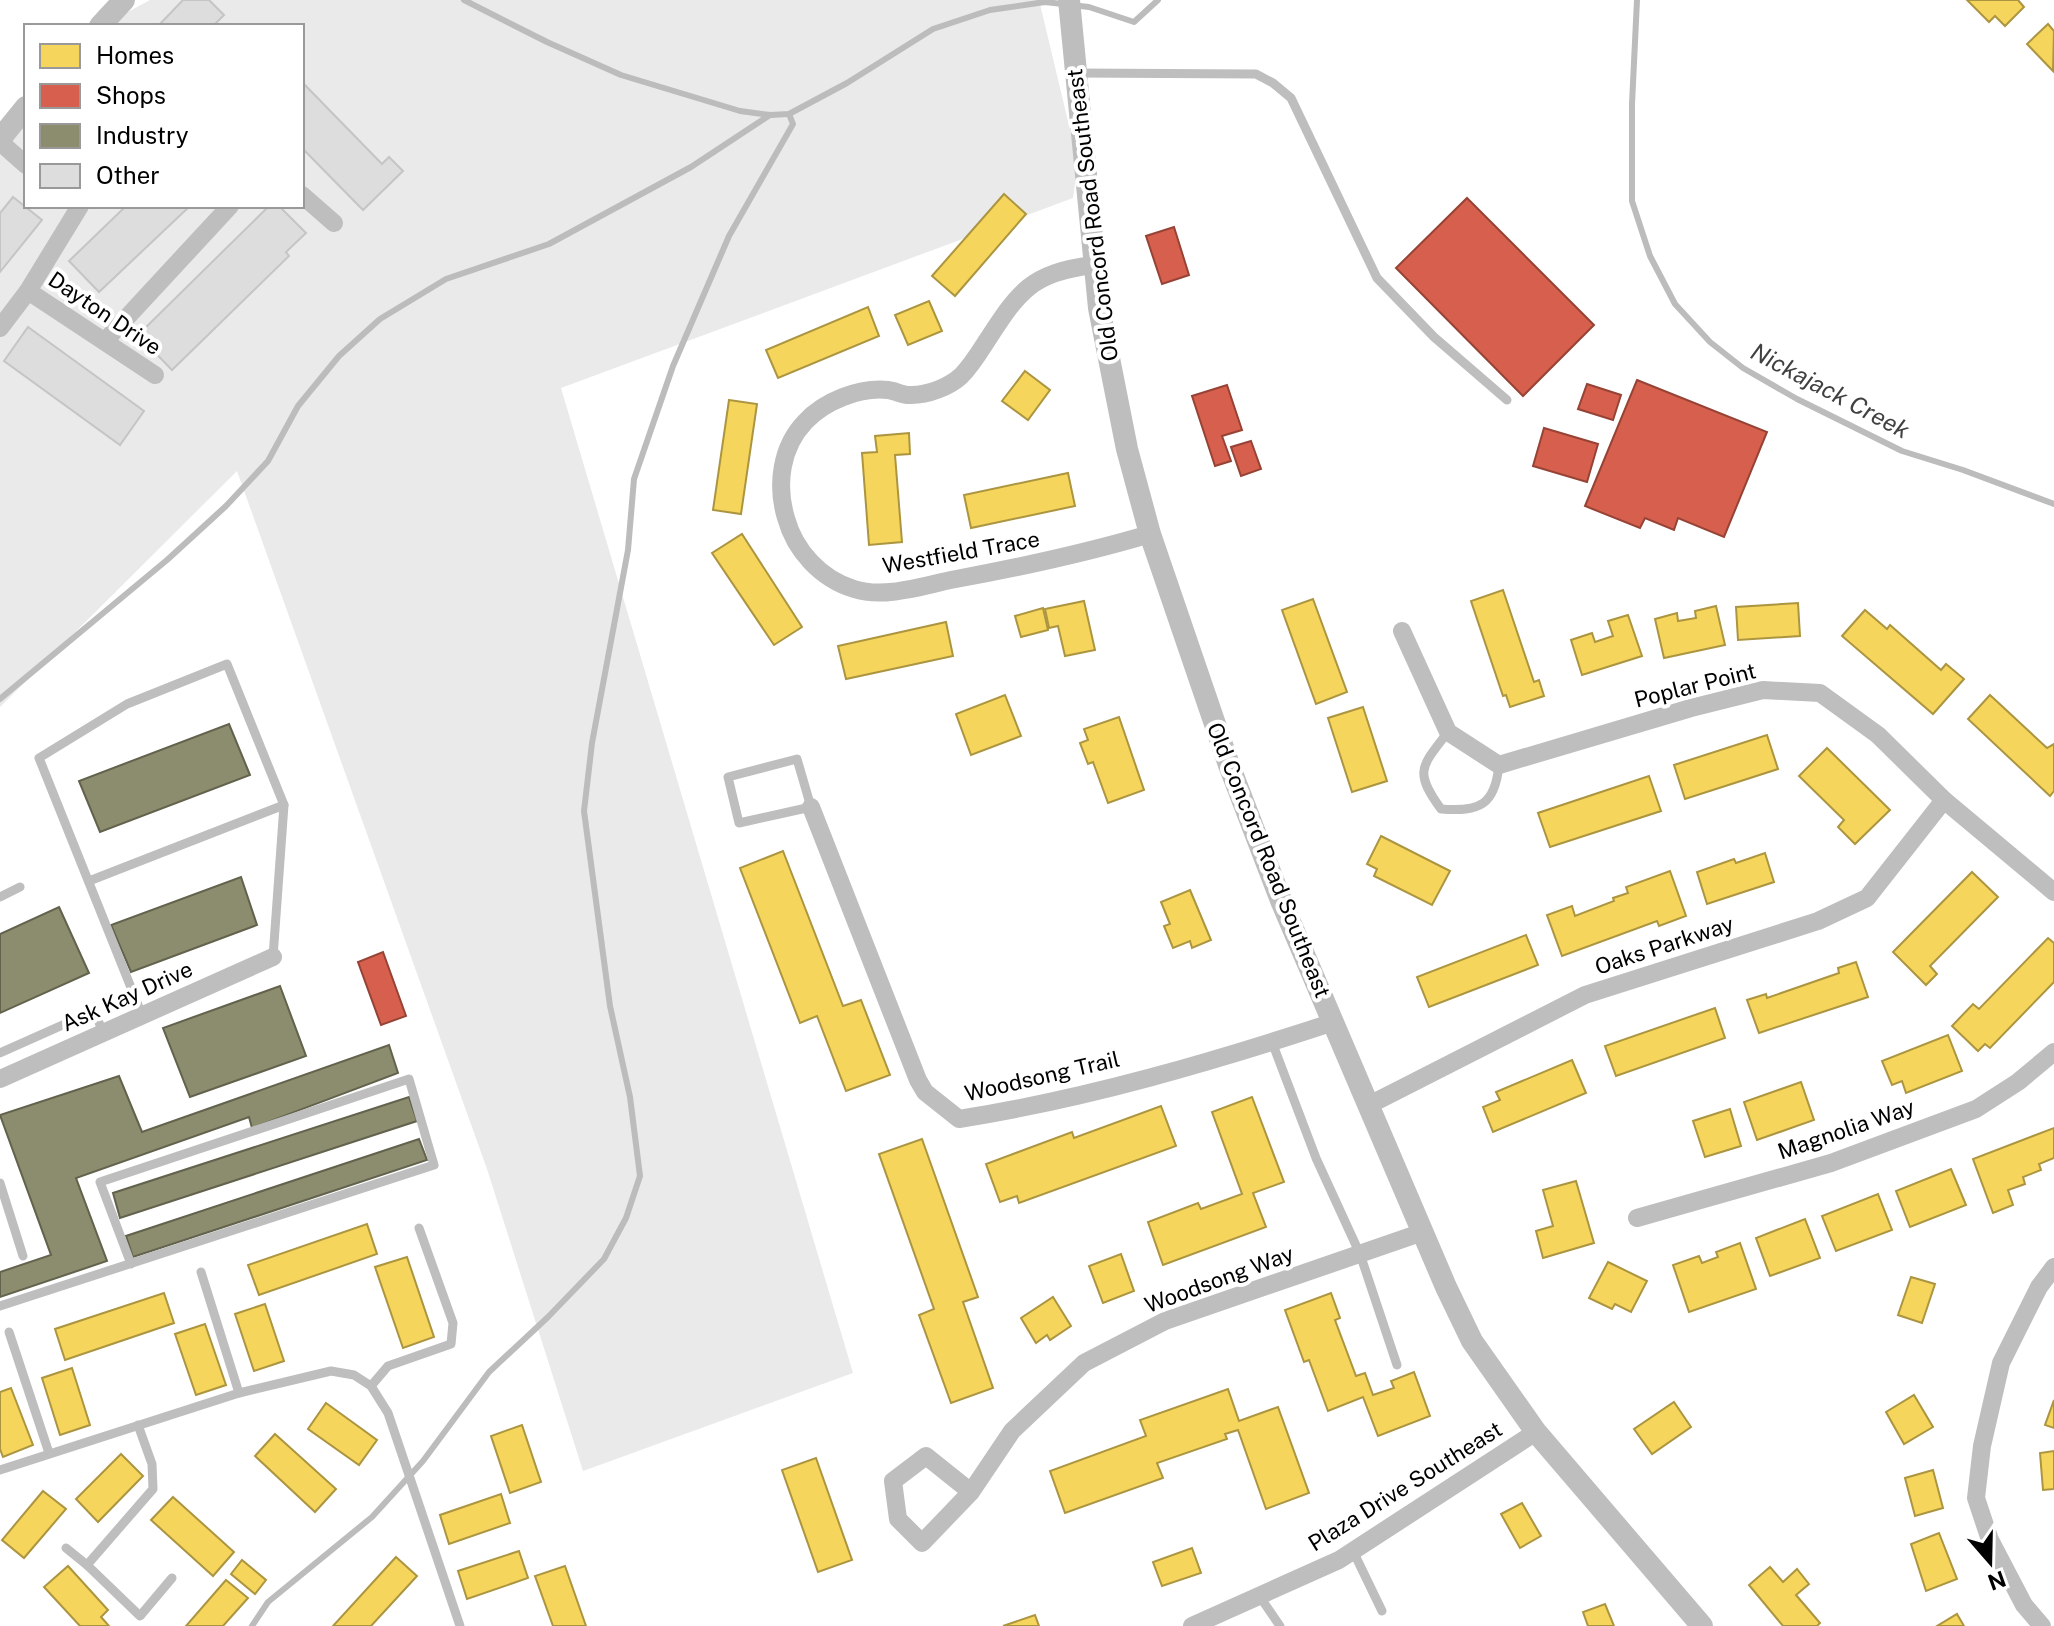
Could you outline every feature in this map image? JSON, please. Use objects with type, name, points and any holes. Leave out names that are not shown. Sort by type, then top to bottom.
[{"type":"street","points":[[102,24],[124,0]]},
{"type":"street","name":"Old Concord Road Southeast","points":[[1069,0],[1093,265],[1108,362],[1127,449],[1150,534],[1229,765],[1282,903],[1472,1341],[1536,1432],[1702,1626]]},
{"type":"street","points":[[24,110],[0,141],[24,163]]},
{"type":"street","points":[[304,197],[334,223]]},
{"type":"street","points":[[0,328],[28,291],[75,208]]},
{"type":"street","points":[[105,341],[228,208]]},
{"type":"street","name":"Westfield Trace","points":[[1093,265],[1043,276],[1023,290],[960,377],[935,391],[909,396],[886,390],[857,393],[829,404],[805,421],[789,446],[781,474],[782,504],[790,532],[806,557],[828,577],[855,589],[884,593],[1031,565],[1150,534]]},
{"type":"street","name":"Dayton Drive","points":[[28,291],[155,375]]},
{"type":"street","points":[[1402,631],[1448,732],[1499,765]]},
{"type":"street","name":"Poplar Point","points":[[1499,765],[1763,690],[1820,693],[1878,735],[1944,800],[2054,892]]},
{"type":"street","name":"Oaks Parkway","points":[[1369,1105],[1585,995],[1818,921],[1867,898],[1944,800]]},
{"type":"street","name":"Woodsong Trail","points":[[811,807],[918,1080],[925,1092],[959,1119],[1031,1108],[1334,1022]]},
{"type":"street","name":"Ask Kay Drive","points":[[0,1079],[273,957]]},
{"type":"street","name":"Magnolia Way","points":[[1637,1218],[1831,1163],[1976,1109],[2018,1082],[2054,1052]]},
{"type":"street","name":"Woodsong Way","points":[[971,1492],[926,1456],[893,1481],[898,1519],[922,1543],[971,1492],[1012,1431],[1084,1363],[1165,1321],[1423,1232]]},
{"type":"street","points":[[2042,1626],[2024,1605],[1997,1553],[1976,1498],[1982,1446],[2001,1363],[2039,1287],[2054,1267]]},
{"type":"street","name":"Plaza Drive Southeast","points":[[1192,1626],[1260,1597],[1353,1551],[1536,1432]]},
{"type":"lane","points":[[1075,64],[1256,74],[1273,83],[1291,98],[1377,278],[1434,337],[1507,400]]},
{"type":"lane","points":[[142,1015],[39,758],[127,704],[227,664],[284,805],[273,957]]},
{"type":"lane","points":[[1448,732],[1424,763],[1425,788],[1441,809],[1462,811],[1482,804],[1496,789],[1499,765]]},
{"type":"lane","points":[[797,759],[811,807],[739,823],[728,777],[797,759]]},
{"type":"lane","points":[[89,881],[284,805]]},
{"type":"lane","points":[[0,897],[20,887]]},
{"type":"lane","points":[[0,1053],[94,1011],[103,1032]]},
{"type":"lane","points":[[1272,1042],[1316,1158],[1360,1254],[1397,1365]]},
{"type":"lane","points":[[0,1306],[131,1264],[434,1165],[409,1079],[100,1182],[131,1264]]},
{"type":"lane","points":[[0,1183],[23,1256]]},
{"type":"lane","points":[[371,1386],[388,1366],[451,1344],[453,1323],[419,1228]]},
{"type":"lane","points":[[201,1272],[239,1393]]},
{"type":"lane","points":[[9,1332],[49,1453]]},
{"type":"lane","points":[[0,1470],[239,1393],[331,1371],[354,1375],[371,1386],[388,1413],[460,1626]]},
{"type":"lane","points":[[87,1565],[153,1489],[152,1464],[138,1425]]},
{"type":"lane","points":[[66,1548],[140,1616],[172,1578]]},
{"type":"lane","points":[[1353,1551],[1382,1611]]},
{"type":"lane","points":[[1260,1597],[1280,1626]]},
{"type":"shaded area","points":[[150,0],[1039,0],[1078,163],[1073,198],[561,388],[853,1373],[583,1471],[487,1169],[237,471],[0,707],[0,151],[24,124],[24,208],[304,208],[304,24],[116,24],[126,13]]},
{"type":"building: Homes","points":[[1967,0],[2018,0],[2024,7],[2005,26],[1995,16],[1989,22]]},
{"type":"building: Homes","points":[[2048,24],[2054,31],[2053,71],[2027,44]]},
{"type":"building: Homes","points":[[1004,194],[1026,214],[955,296],[932,276]]},
{"type":"building: Homes","points":[[929,301],[942,331],[908,345],[895,315]]},
{"type":"building: Homes","points":[[868,307],[879,336],[778,378],[766,350]]},
{"type":"building: Homes","points":[[1025,371],[1050,390],[1028,420],[1002,401]]},
{"type":"building: Homes","points":[[729,400],[757,404],[741,514],[713,510]]},
{"type":"building: Homes","points":[[909,433],[910,454],[895,455],[902,542],[869,545],[862,453],[877,452],[875,436]]},
{"type":"building: Homes","points":[[1068,473],[1075,506],[971,528],[964,495]]},
{"type":"building: Homes","points":[[742,534],[802,627],[774,645],[712,553]]},
{"type":"building: Homes","points":[[1503,590],[1534,682],[1539,680],[1544,696],[1510,707],[1506,695],[1503,696],[1471,601]]},
{"type":"building: Homes","points":[[1313,599],[1347,692],[1316,704],[1282,610]]},
{"type":"building: Homes","points":[[1084,601],[1095,650],[1065,656],[1058,626],[1049,628],[1045,609]]},
{"type":"building: Homes","points":[[1798,603],[1800,636],[1738,640],[1736,607]]},
{"type":"building: Homes","points":[[1716,606],[1725,645],[1664,658],[1655,619],[1677,613],[1678,621],[1696,618],[1695,611]]},
{"type":"building: Homes","points":[[1043,608],[1048,630],[1021,637],[1015,616]]},
{"type":"building: Homes","points":[[1865,610],[1887,629],[1890,625],[1941,670],[1946,664],[1964,679],[1933,714],[1842,636]]},
{"type":"building: Homes","points":[[1628,615],[1642,656],[1582,675],[1571,640],[1592,633],[1595,642],[1613,636],[1608,621]]},
{"type":"building: Homes","points":[[946,622],[953,656],[846,679],[838,646]]},
{"type":"building: Homes","points":[[1005,695],[1021,736],[971,755],[956,714]]},
{"type":"building: Homes","points":[[1990,695],[2047,748],[2054,744],[2054,791],[2050,796],[1968,719]]},
{"type":"building: Homes","points":[[1363,707],[1387,781],[1352,792],[1328,718]]},
{"type":"building: Homes","points":[[1119,717],[1144,790],[1108,803],[1093,762],[1088,764],[1080,743],[1088,740],[1084,729]]},
{"type":"building: Homes","points":[[1767,735],[1778,769],[1685,799],[1674,765]]},
{"type":"building: Homes","points":[[1827,748],[1890,810],[1855,844],[1838,827],[1844,820],[1799,776]]},
{"type":"building: Homes","points":[[1649,776],[1661,811],[1550,847],[1538,813]]},
{"type":"building: Homes","points":[[1381,836],[1450,871],[1432,905],[1374,876],[1377,869],[1367,864]]},
{"type":"building: Homes","points":[[783,851],[843,1006],[861,1000],[890,1075],[846,1091],[817,1016],[800,1023],[740,868]]},
{"type":"building: Homes","points":[[1765,853],[1774,882],[1707,904],[1697,872],[1734,859],[1736,863]]},
{"type":"building: Homes","points":[[1670,871],[1686,916],[1659,926],[1657,921],[1562,956],[1547,915],[1572,906],[1575,916],[1614,901],[1613,898],[1628,893],[1626,887]]},
{"type":"building: Homes","points":[[1972,872],[1998,897],[1930,966],[1937,974],[1926,985],[1893,952]]},
{"type":"building: Homes","points":[[1190,890],[1211,940],[1192,948],[1190,941],[1173,948],[1164,926],[1170,924],[1161,902]]},
{"type":"building: Homes","points":[[1526,935],[1538,965],[1429,1007],[1417,977]]},
{"type":"building: Homes","points":[[2048,938],[2054,943],[2054,982],[1990,1048],[1985,1044],[1978,1051],[1952,1026],[1973,1004],[1979,1009]]},
{"type":"building: Homes","points":[[1856,962],[1868,997],[1759,1033],[1747,1000],[1766,994],[1767,998],[1839,973],[1838,968]]},
{"type":"building: Homes","points":[[1715,1008],[1725,1038],[1616,1076],[1605,1046]]},
{"type":"building: Homes","points":[[1948,1035],[1962,1071],[1906,1093],[1902,1081],[1892,1085],[1882,1061]]},
{"type":"building: Homes","points":[[1572,1060],[1586,1093],[1493,1132],[1483,1107],[1500,1100],[1496,1092]]},
{"type":"building: Homes","points":[[1801,1082],[1814,1120],[1757,1140],[1744,1102]]},
{"type":"building: Homes","points":[[1252,1097],[1284,1182],[1253,1193],[1266,1227],[1163,1265],[1148,1222],[1198,1203],[1201,1209],[1242,1194],[1212,1112]]},
{"type":"building: Homes","points":[[1161,1106],[1176,1146],[1019,1203],[1017,1196],[1000,1202],[986,1164],[1072,1132],[1074,1138]]},
{"type":"building: Homes","points":[[1730,1109],[1741,1146],[1705,1157],[1693,1121]]},
{"type":"building: Homes","points":[[2054,1128],[2054,1158],[2039,1164],[2041,1170],[2023,1177],[2025,1184],[2008,1190],[2013,1205],[1993,1213],[1973,1159]]},
{"type":"building: Homes","points":[[922,1139],[978,1297],[963,1302],[993,1388],[951,1403],[919,1315],[934,1309],[879,1154]]},
{"type":"building: Homes","points":[[1951,1169],[1966,1205],[1910,1227],[1896,1191]]},
{"type":"building: Homes","points":[[1576,1181],[1594,1243],[1543,1258],[1536,1231],[1553,1226],[1543,1190]]},
{"type":"building: Homes","points":[[1878,1194],[1892,1230],[1836,1251],[1822,1216]]},
{"type":"building: Homes","points":[[1805,1219],[1820,1258],[1770,1276],[1756,1238]]},
{"type":"building: Homes","points":[[367,1224],[377,1254],[259,1295],[248,1265]]},
{"type":"building: Homes","points":[[1740,1243],[1756,1289],[1689,1312],[1673,1265],[1699,1256],[1702,1263],[1718,1257],[1716,1252]]},
{"type":"building: Homes","points":[[1121,1254],[1134,1291],[1103,1303],[1089,1266]]},
{"type":"building: Homes","points":[[407,1257],[434,1337],[403,1348],[375,1267]]},
{"type":"building: Homes","points":[[1608,1262],[1647,1281],[1631,1312],[1615,1304],[1612,1309],[1589,1298]]},
{"type":"building: Homes","points":[[1911,1277],[1935,1284],[1922,1323],[1898,1315]]},
{"type":"building: Homes","points":[[164,1293],[174,1323],[65,1360],[55,1329]]},
{"type":"building: Homes","points":[[1331,1293],[1340,1318],[1335,1320],[1356,1376],[1365,1373],[1373,1395],[1394,1388],[1391,1381],[1414,1372],[1430,1416],[1378,1436],[1363,1397],[1328,1411],[1309,1360],[1304,1362],[1285,1310]]},
{"type":"building: Homes","points":[[1053,1297],[1071,1326],[1050,1340],[1047,1335],[1036,1343],[1021,1318]]},
{"type":"building: Homes","points":[[265,1304],[284,1361],[254,1371],[235,1314]]},
{"type":"building: Homes","points":[[205,1324],[226,1385],[196,1395],[175,1334]]},
{"type":"building: Homes","points":[[72,1368],[90,1425],[60,1435],[42,1378]]},
{"type":"building: Homes","points":[[11,1388],[33,1445],[3,1457],[0,1449],[0,1392]]},
{"type":"building: Homes","points":[[1228,1389],[1239,1421],[1278,1407],[1309,1493],[1266,1509],[1238,1430],[1225,1434],[1227,1439],[1157,1463],[1163,1478],[1065,1513],[1050,1471],[1146,1436],[1140,1420]]},
{"type":"building: Homes","points":[[1914,1395],[1933,1427],[1904,1444],[1886,1412]]},
{"type":"building: Homes","points":[[2054,1400],[2054,1428],[2045,1425]]},
{"type":"building: Homes","points":[[1674,1402],[1691,1427],[1652,1454],[1634,1429]]},
{"type":"building: Homes","points":[[326,1403],[377,1440],[359,1465],[308,1429]]},
{"type":"building: Homes","points":[[522,1425],[541,1482],[510,1493],[491,1436]]},
{"type":"building: Homes","points":[[275,1434],[336,1489],[315,1512],[255,1456]]},
{"type":"building: Homes","points":[[2054,1451],[2054,1489],[2043,1490],[2040,1453]]},
{"type":"building: Homes","points":[[121,1454],[143,1476],[98,1522],[76,1499]]},
{"type":"building: Homes","points":[[816,1458],[852,1560],[818,1572],[782,1470]]},
{"type":"building: Homes","points":[[1933,1470],[1943,1508],[1915,1516],[1905,1478]]},
{"type":"building: Homes","points":[[43,1491],[66,1509],[24,1558],[2,1540]]},
{"type":"building: Homes","points":[[501,1494],[510,1523],[449,1544],[440,1515]]},
{"type":"building: Homes","points":[[173,1497],[234,1552],[213,1576],[151,1520]]},
{"type":"building: Homes","points":[[1522,1503],[1541,1536],[1520,1548],[1501,1514]]},
{"type":"building: Homes","points":[[1939,1533],[1957,1579],[1926,1591],[1911,1544]]},
{"type":"building: Homes","points":[[1192,1548],[1201,1573],[1162,1586],[1153,1562]]},
{"type":"building: Homes","points":[[519,1551],[528,1578],[467,1599],[458,1571]]},
{"type":"building: Homes","points":[[396,1557],[417,1576],[371,1626],[333,1626]]},
{"type":"building: Homes","points":[[242,1560],[266,1580],[255,1594],[231,1574]]},
{"type":"building: Homes","points":[[68,1566],[108,1610],[101,1617],[109,1626],[80,1626],[44,1587]]},
{"type":"building: Homes","points":[[565,1566],[586,1626],[553,1626],[535,1576]]},
{"type":"building: Homes","points":[[1770,1567],[1783,1582],[1797,1569],[1809,1584],[1796,1595],[1820,1623],[1817,1626],[1783,1626],[1749,1585]]},
{"type":"building: Homes","points":[[226,1580],[248,1598],[223,1626],[186,1626]]},
{"type":"building: Homes","points":[[1605,1604],[1614,1626],[1588,1626],[1583,1612]]},
{"type":"building: Homes","points":[[1957,1614],[1964,1626],[1937,1626]]},
{"type":"building: Homes","points":[[1035,1615],[1039,1626],[1003,1626]]},
{"type":"building: Shops","points":[[1467,198],[1594,325],[1523,396],[1396,268]]},
{"type":"building: Shops","points":[[1174,227],[1189,275],[1162,284],[1146,236]]},
{"type":"building: Shops","points":[[1637,380],[1767,432],[1724,537],[1678,518],[1674,530],[1645,518],[1640,528],[1585,506]]},
{"type":"building: Shops","points":[[1587,384],[1621,395],[1613,420],[1578,409]]},
{"type":"building: Shops","points":[[1227,385],[1242,430],[1222,436],[1231,461],[1215,466],[1192,396]]},
{"type":"building: Shops","points":[[1544,428],[1598,444],[1587,482],[1533,466]]},
{"type":"building: Shops","points":[[1251,441],[1261,469],[1241,476],[1231,447]]},
{"type":"building: Shops","points":[[383,952],[406,1016],[381,1025],[358,962]]},
{"type":"building: Industry","points":[[229,724],[250,775],[100,832],[79,781]]},
{"type":"building: Industry","points":[[241,877],[257,925],[131,972],[111,925]]},
{"type":"building: Industry","points":[[59,907],[89,973],[0,1013],[0,934]]},
{"type":"building: Industry","points":[[280,986],[306,1056],[190,1097],[163,1028]]},
{"type":"building: Industry","points":[[389,1045],[398,1073],[252,1128],[249,1117],[76,1178],[107,1261],[0,1297],[0,1272],[51,1255],[0,1115],[119,1076],[142,1132]]},
{"type":"building: Industry","points":[[409,1097],[417,1121],[120,1218],[113,1193]]},
{"type":"building: Industry","points":[[419,1139],[427,1160],[133,1257],[126,1236]]},
{"type":"building: Other","points":[[183,0],[209,0],[224,15],[215,24],[160,24]]},
{"type":"building: Other","points":[[304,84],[382,164],[389,157],[403,171],[363,210],[304,150]]},
{"type":"building: Other","points":[[13,197],[42,220],[0,272],[0,213]]},
{"type":"building: Other","points":[[124,208],[188,208],[99,292],[69,261]]},
{"type":"building: Other","points":[[267,208],[281,208],[306,233],[286,252],[289,256],[172,370],[138,335]]},
{"type":"building: Other","points":[[28,327],[144,411],[120,445],[4,361]]},
{"type":"waterway","points":[[464,0],[621,75],[740,111],[770,115],[789,114],[847,83],[933,29],[990,10],[1045,2],[1089,7],[1134,22],[1158,0]]},
{"type":"waterway","name":"Nickajack Creek","points":[[1637,0],[1632,104],[1632,201],[1650,256],[1675,304],[1710,342],[1743,368],[1797,399],[1902,451],[2054,504]]},
{"type":"waterway","points":[[252,1626],[268,1602],[372,1517],[423,1461],[489,1372],[604,1259],[626,1218],[640,1176],[630,1097],[610,1006],[584,811],[592,743],[628,550],[634,479],[673,366],[729,236],[793,124],[789,114]]},
{"type":"waterway","points":[[0,699],[167,560],[226,506],[268,461],[298,406],[339,356],[380,319],[446,279],[549,244],[691,167],[770,115]]}]
